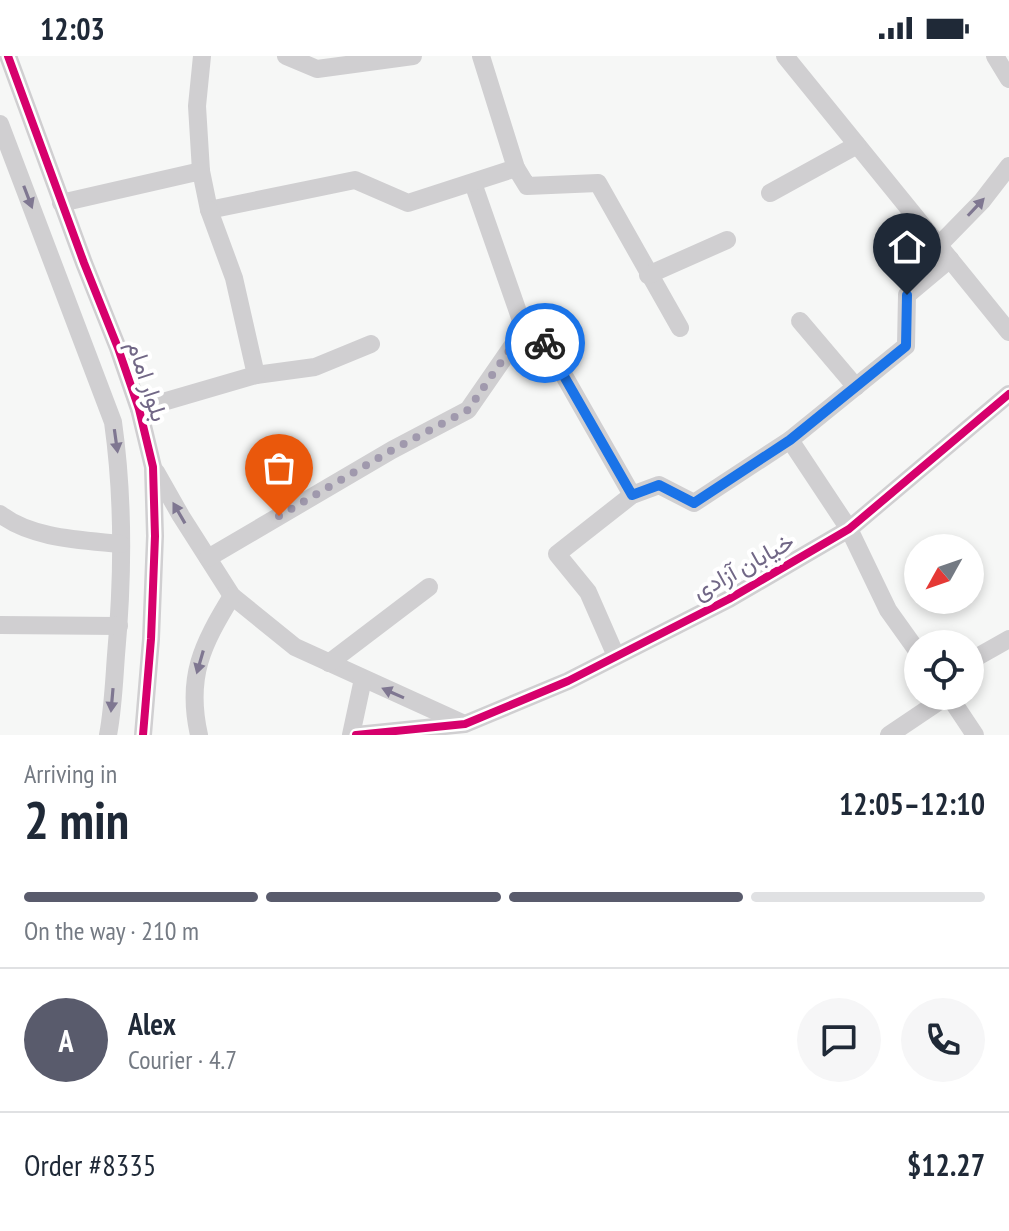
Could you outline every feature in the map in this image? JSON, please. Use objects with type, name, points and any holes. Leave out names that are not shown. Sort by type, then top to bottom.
[{"type":"street","name":"بلوار امام","points":[[8,56],[139,409],[153,467],[153,594],[143,735]]},
{"type":"street","points":[[202,56],[197,106],[201,171],[209,210],[234,278],[256,375]]},
{"type":"street","points":[[286,56],[317,69],[413,56]]},
{"type":"street","points":[[481,56],[516,168],[527,186],[598,183],[680,328]]},
{"type":"street","points":[[785,56],[1009,332]]},
{"type":"street","points":[[995,56],[1009,79]]},
{"type":"street","name":"بلوار امام","points":[[0,124],[8,171],[113,422],[120,470],[121,544],[119,626],[108,735]]},
{"type":"street","points":[[770,193],[857,145]]},
{"type":"street","points":[[616,656],[588,592],[557,554],[632,495],[659,485],[694,503],[790,440],[906,346],[907,295],[1009,166]]},
{"type":"street","points":[[209,210],[355,180],[408,203],[516,168]]},
{"type":"street","points":[[61,203],[201,171]]},
{"type":"street","points":[[473,183],[524,329],[542,337],[632,495]]},
{"type":"street","points":[[648,275],[727,240]]},
{"type":"street","points":[[800,321],[856,387]]},
{"type":"street","points":[[208,558],[392,450],[468,410],[524,329]]},
{"type":"street","points":[[139,409],[256,375],[315,367],[371,344]]},
{"type":"street","name":"خیابان آزادی","points":[[354,735],[467,730],[729,599],[849,529],[1009,394]]},
{"type":"street","points":[[790,440],[849,529],[888,610],[904,632]]},
{"type":"street","points":[[153,467],[232,596],[295,647],[467,730]]},
{"type":"street","points":[[0,514],[57,538],[121,544]]},
{"type":"street","points":[[329,663],[429,587]]},
{"type":"street","points":[[199,735],[192,698],[198,664],[211,631],[232,596]]},
{"type":"street","points":[[0,625],[119,626]]},
{"type":"street","points":[[984,653],[1009,639]]},
{"type":"street","points":[[354,735],[363,679]]},
{"type":"street","points":[[889,735],[927,710]]},
{"type":"street","points":[[958,710],[975,735]]},
{"type":"cycle path","points":[[8,56],[118,348],[139,409],[153,467],[155,536],[143,735]]},
{"type":"cycle path","points":[[356,735],[465,724],[568,681],[729,599],[849,529],[1009,394]]},
{"type":"way so far","points":[[279,516],[468,410],[524,329],[542,337],[545,343]]},
{"type":"route","points":[[545,343],[632,495],[659,485],[694,503],[790,440],[906,346],[907,295]]}]
